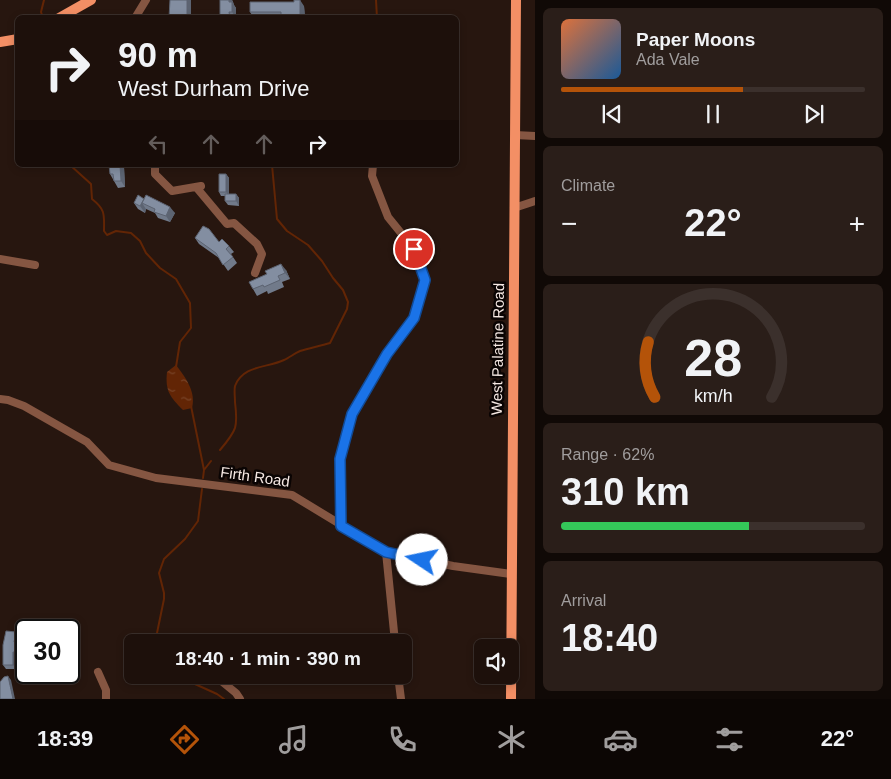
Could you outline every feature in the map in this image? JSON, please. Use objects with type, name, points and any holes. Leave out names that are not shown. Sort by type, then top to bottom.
[{"type":"main road","points":[[64,15],[91,0]]},
{"type":"main road","name":"West Palatine Road","points":[[511,699],[516,0]]},
{"type":"main road","points":[[0,42],[15,40]]},
{"type":"street","points":[[137,15],[146,0]]},
{"type":"street","points":[[515,135],[535,136]]},
{"type":"street","points":[[155,167],[155,174],[172,192],[199,187],[227,224],[234,223],[257,244],[262,254],[255,273]]},
{"type":"street","points":[[341,526],[340,459],[352,414],[387,354],[414,318],[425,280],[414,249],[388,217],[372,176],[373,167]]},
{"type":"street","points":[[514,208],[535,201]]},
{"type":"street","points":[[0,259],[35,265]]},
{"type":"street","name":"Firth Road","points":[[0,399],[24,406],[87,442],[109,465],[156,478],[292,495],[386,552],[453,566],[511,574]]},
{"type":"street","points":[[386,552],[394,634]]},
{"type":"street","points":[[98,672],[106,690],[106,699]]},
{"type":"street","points":[[226,684],[236,692],[240,699]]},
{"type":"street","points":[[399,684],[401,699]]},
{"type":"water","points":[[176,365],[187,380],[193,396],[192,408],[183,410],[169,393],[167,372]]},
{"type":"building","points":[[170,0],[187,0],[187,15],[169,15]]},
{"type":"building","points":[[220,0],[232,2],[232,12],[229,12],[230,15],[220,15]]},
{"type":"building","points":[[294,0],[300,0],[300,15],[281,15],[281,12],[250,12],[250,2],[294,2]]},
{"type":"building","points":[[109,167],[120,167],[121,181],[114,181],[113,174],[110,174]]},
{"type":"building","points":[[219,174],[226,174],[226,192],[219,192]]},
{"type":"building","points":[[225,194],[236,194],[236,201],[225,201]]},
{"type":"building","points":[[138,195],[144,199],[140,206],[134,203]]},
{"type":"building","points":[[146,195],[170,207],[166,216],[154,212],[155,209],[142,203]]},
{"type":"building","points":[[203,226],[209,229],[219,242],[222,239],[229,246],[226,249],[233,257],[223,265],[216,253],[195,238]]},
{"type":"building","points":[[281,264],[285,273],[278,276],[280,280],[264,287],[263,285],[253,289],[249,282],[267,274],[265,271]]},
{"type":"building","points":[[6,631],[15,632],[13,665],[3,665],[3,645]]},
{"type":"building","points":[[8,676],[13,699],[0,699],[0,682],[4,677]]},
{"type":"waterway","points":[[42,15],[44,0]]},
{"type":"waterway","points":[[376,0],[377,15]]},
{"type":"waterway","points":[[72,167],[91,184],[92,199],[102,210],[104,231],[107,235],[116,231],[131,233],[140,241],[146,253],[160,268],[176,279],[190,303],[191,328],[180,342],[176,367]]},
{"type":"waterway","points":[[220,450],[230,438],[235,428],[235,386],[239,379],[256,368],[277,363],[300,351],[330,343],[347,309],[348,302],[343,290],[322,261],[308,245],[287,231],[277,219],[272,167]]},
{"type":"waterway","points":[[191,406],[204,470],[203,478]]},
{"type":"waterway","points":[[204,470],[211,461]]},
{"type":"waterway","points":[[158,634],[164,599],[159,573],[164,559],[185,539],[198,521],[202,489]]},
{"type":"waterway","points":[[195,684],[224,699]]},
{"type":"route","points":[[414,249],[425,280],[414,318],[387,354],[352,414],[340,459],[341,526],[386,552],[422,560]]}]
